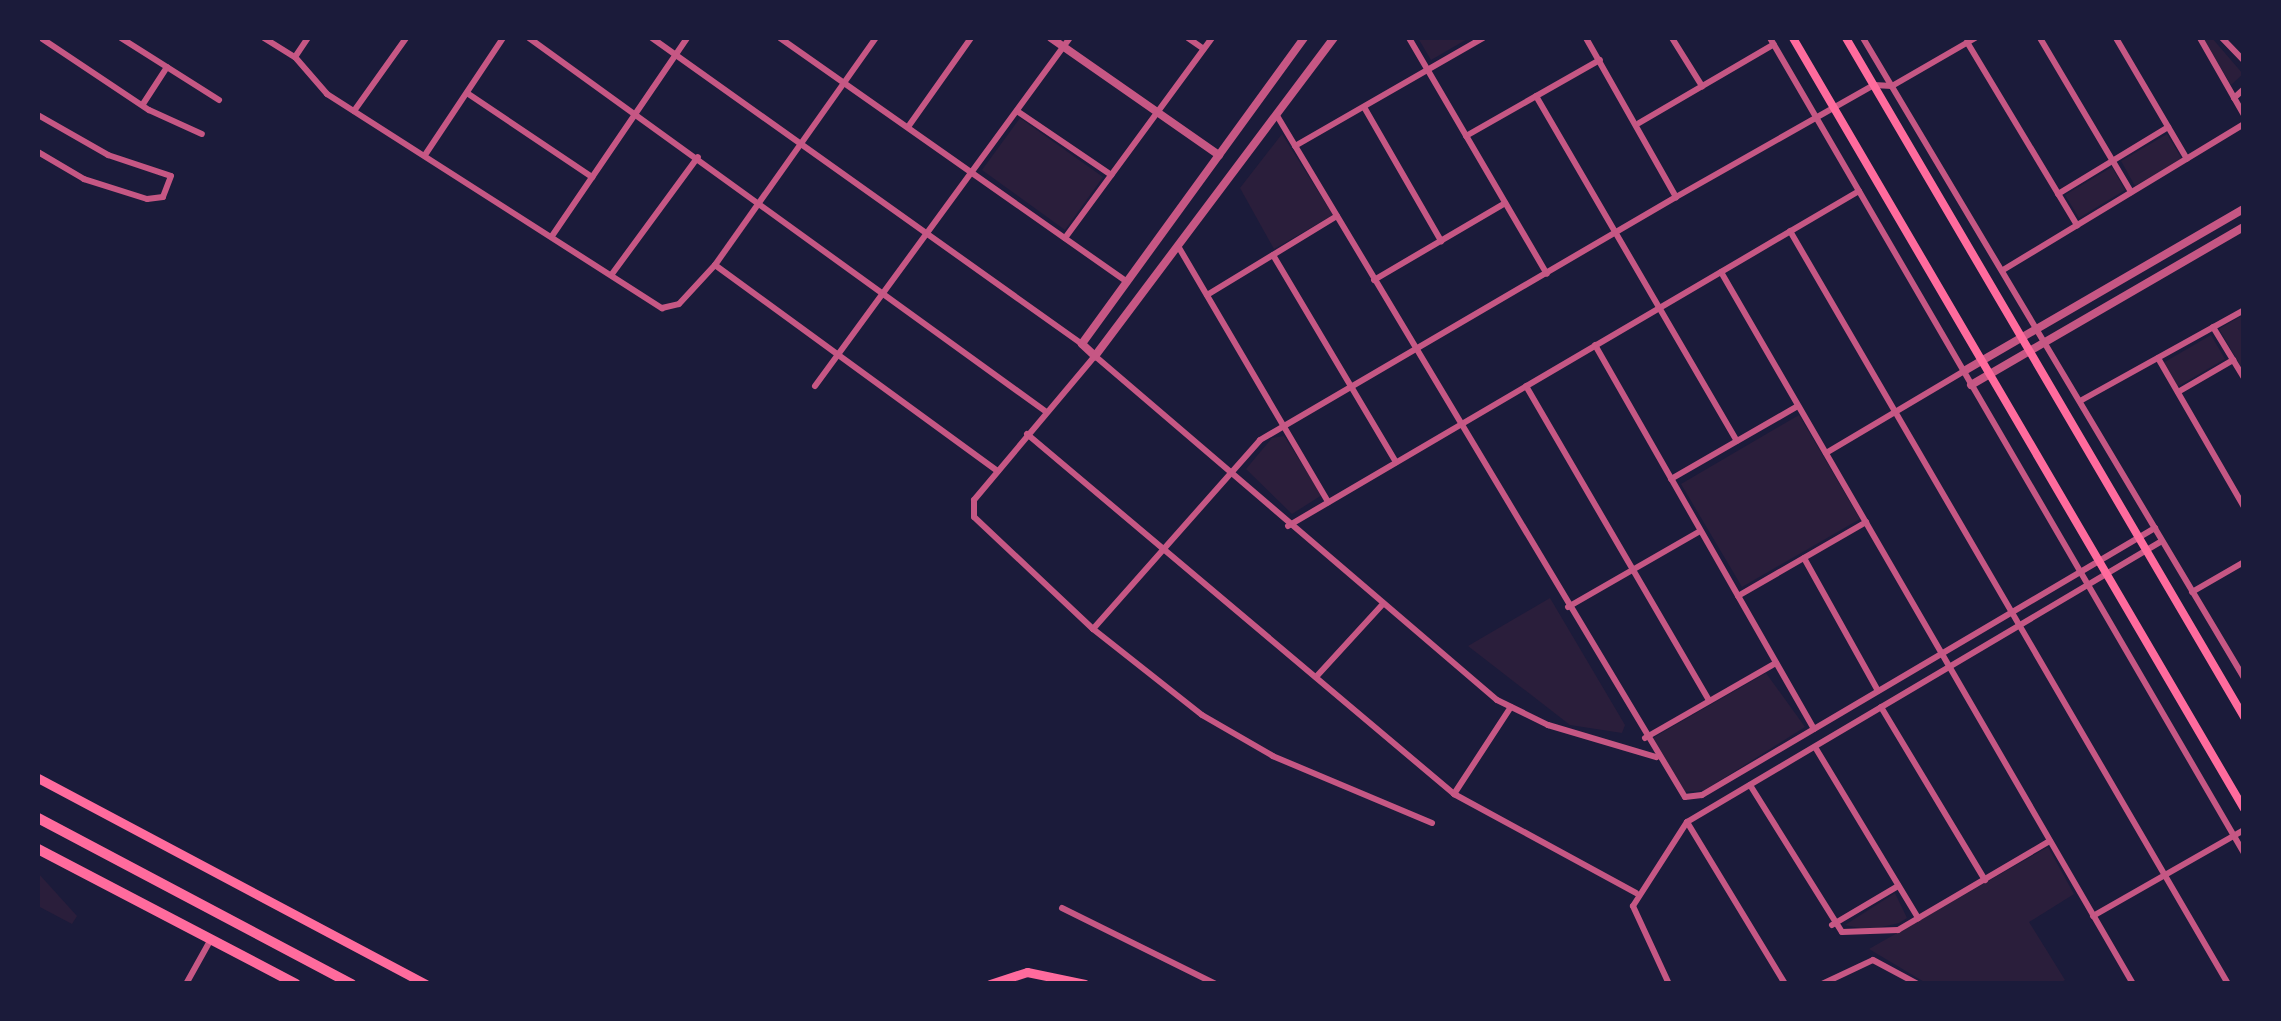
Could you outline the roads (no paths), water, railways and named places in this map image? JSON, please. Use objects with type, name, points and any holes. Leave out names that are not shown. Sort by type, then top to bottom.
[{"type":"highway","points":[[38,818],[352,984]]},
{"type":"highway","points":[[38,849],[296,984]]},
{"type":"main road","points":[[1793,38],[2244,809]]},
{"type":"main road","points":[[1846,38],[2244,717]]},
{"type":"main road","points":[[38,778],[426,984]]},
{"type":"main road","points":[[990,984],[1027,972],[1085,984]]},
{"type":"street","points":[[41,38],[143,104],[202,134]]},
{"type":"street","points":[[121,38],[219,100]]},
{"type":"street","points":[[264,38],[295,57],[310,82],[662,308],[679,304],[715,265],[876,38]]},
{"type":"street","points":[[295,57],[308,38]]},
{"type":"street","points":[[354,111],[406,38]]},
{"type":"street","points":[[426,156],[504,38]]},
{"type":"street","points":[[529,38],[886,290],[1045,411]]},
{"type":"street","points":[[652,38],[1082,344],[1226,474],[1511,707],[1548,725],[1656,757]]},
{"type":"street","points":[[552,236],[687,38]]},
{"type":"street","points":[[780,38],[1127,282]]},
{"type":"street","points":[[908,128],[971,38]]},
{"type":"street","points":[[1050,38],[1219,155]]},
{"type":"street","points":[[816,386],[1070,38]]},
{"type":"street","points":[[1188,38],[1204,48]]},
{"type":"street","points":[[1065,238],[1212,38]]},
{"type":"street","points":[[1082,344],[1304,38]]},
{"type":"street","points":[[1334,38],[1095,356],[1045,411],[972,508],[1094,630],[1235,737],[1432,824]]},
{"type":"street","points":[[1409,38],[1547,274]]},
{"type":"street","points":[[1296,146],[1482,38]]},
{"type":"street","points":[[1586,38],[1639,123],[1676,196]]},
{"type":"street","points":[[1672,38],[1702,86]]},
{"type":"street","points":[[1863,38],[2244,678]]},
{"type":"street","points":[[2040,38],[2132,192]]},
{"type":"street","points":[[2116,38],[2187,159]]},
{"type":"street","points":[[2200,38],[2244,114]]},
{"type":"street","points":[[2222,38],[2244,61]]},
{"type":"street","points":[[1094,630],[1226,474],[1283,425],[1874,85],[1892,86],[1971,40],[2077,225]]},
{"type":"street","points":[[1639,123],[1771,41],[2244,852]]},
{"type":"street","points":[[1466,136],[1600,60]]},
{"type":"street","points":[[143,104],[167,67]]},
{"type":"street","points":[[2234,98],[2244,90]]},
{"type":"street","points":[[467,93],[592,178]]},
{"type":"street","points":[[1536,96],[1736,441]]},
{"type":"street","points":[[1364,107],[1441,240]]},
{"type":"street","points":[[1017,111],[1111,176]]},
{"type":"street","points":[[1276,114],[1678,793],[1702,795],[2154,528]]},
{"type":"street","points":[[38,115],[108,155],[171,176],[162,197],[147,199],[84,179],[38,152]]},
{"type":"street","points":[[2003,270],[2244,124]]},
{"type":"street","points":[[2058,194],[2168,128]]},
{"type":"street","points":[[612,274],[698,157]]},
{"type":"street","points":[[1288,526],[1859,191]]},
{"type":"street","points":[[1374,280],[1506,203]]},
{"type":"street","points":[[1826,453],[2244,209]]},
{"type":"street","points":[[1207,296],[1337,216]]},
{"type":"street","points":[[1971,384],[2244,226]]},
{"type":"street","points":[[1790,231],[2228,984]]},
{"type":"street","points":[[1178,246],[1328,502]]},
{"type":"street","points":[[1273,255],[1396,462]]},
{"type":"street","points":[[715,265],[998,470]]},
{"type":"street","points":[[1721,272],[2132,984]]},
{"type":"street","points":[[2080,401],[2244,310]]},
{"type":"street","points":[[2214,327],[2244,378]]},
{"type":"street","points":[[1595,346],[1814,729]]},
{"type":"street","points":[[2158,358],[2244,507]]},
{"type":"street","points":[[2178,392],[2233,360]]},
{"type":"street","points":[[1526,386],[1709,701]]},
{"type":"street","points":[[1671,479],[1798,406]]},
{"type":"street","points":[[1028,434],[1454,794],[1636,893]]},
{"type":"street","points":[[1738,596],[1866,522]]},
{"type":"street","points":[[1568,607],[1700,531]]},
{"type":"street","points":[[1669,984],[1636,922],[1636,893],[1687,822],[2162,540]]},
{"type":"street","points":[[1804,558],[1878,691]]},
{"type":"street","points":[[2192,592],[2244,562]]},
{"type":"street","points":[[1316,677],[1383,604]]},
{"type":"street","points":[[1645,738],[1776,662]]},
{"type":"street","points":[[1454,794],[1511,707]]},
{"type":"street","points":[[1881,707],[1985,880]]},
{"type":"street","points":[[1815,747],[1918,918]]},
{"type":"street","points":[[1750,785],[1832,926],[1864,936],[1918,918],[2050,841]]},
{"type":"street","points":[[1687,822],[1785,984]]},
{"type":"street","points":[[2093,916],[2244,830]]},
{"type":"street","points":[[1832,926],[1898,886]]},
{"type":"street","points":[[1062,908],[1216,984]]},
{"type":"street","points":[[186,984],[211,939]]},
{"type":"street","points":[[1822,984],[1873,960],[1918,984]]}]
